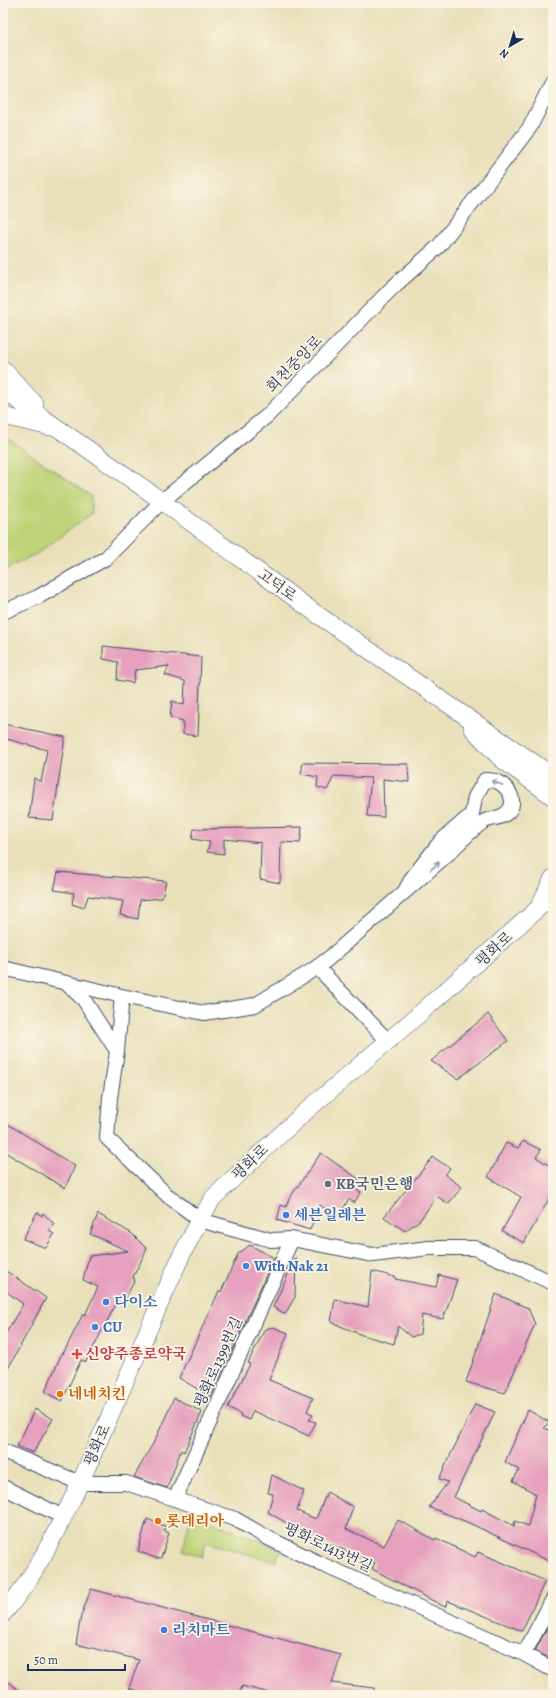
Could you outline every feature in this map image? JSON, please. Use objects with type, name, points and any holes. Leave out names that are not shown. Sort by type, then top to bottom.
[{"type":"main road","points":[[3,369],[58,429]]},
{"type":"main road","name":"고덕로","points":[[3,390],[162,501],[318,615],[553,776]]},
{"type":"main road","points":[[3,416],[58,429]]},
{"type":"main road","points":[[448,704],[500,758],[553,796]]},
{"type":"main road","points":[[489,732],[553,764]]},
{"type":"main road","points":[[537,910],[553,878]]},
{"type":"main road","name":"평화로","points":[[3,1614],[31,1575],[63,1517],[80,1483],[159,1304],[200,1220],[213,1198],[305,1112],[388,1041],[553,895]]},
{"type":"street","name":"회천중앙로","points":[[3,612],[38,597],[106,558],[162,501],[267,416],[392,288],[439,246],[530,127],[553,81]]},
{"type":"street","points":[[3,968],[122,996],[204,1013],[255,1005],[318,967],[405,891],[484,821],[503,815],[511,807],[512,800],[508,790],[499,782],[485,780],[475,797],[472,814],[441,841],[412,878],[405,891]]},
{"type":"street","points":[[318,967],[388,1041]]},
{"type":"street","points":[[66,983],[84,1000],[117,1051]]},
{"type":"street","points":[[122,996],[117,1051],[110,1098],[107,1138],[167,1195],[200,1220],[271,1240],[292,1239],[373,1255],[429,1248],[474,1248],[553,1283]]},
{"type":"street","name":"평화로1399번길","points":[[175,1499],[292,1239]]},
{"type":"street","points":[[3,1452],[80,1483]]},
{"type":"street","name":"평화로1413번길","points":[[80,1483],[126,1483],[235,1519],[268,1538],[321,1564],[524,1654],[553,1670]]},
{"type":"street","points":[[3,1487],[63,1517]]},
{"type":"street","points":[[524,1654],[553,1599]]},
{"type":"green space","points":[[3,435],[91,496],[92,513],[38,553],[3,571]]},
{"type":"green space","points":[[191,1513],[281,1550],[275,1562],[206,1542],[202,1557],[183,1550]]},
{"type":"building","points":[[103,646],[201,657],[198,736],[183,734],[183,721],[170,717],[172,701],[184,705],[185,681],[165,675],[169,666],[135,670],[133,683],[117,680],[118,662],[103,659]]},
{"type":"building","points":[[3,724],[65,737],[53,820],[29,818],[34,778],[41,782],[47,750],[3,738]]},
{"type":"building","points":[[303,763],[408,764],[409,782],[383,779],[384,817],[367,816],[371,778],[334,776],[327,790],[317,787],[318,777],[301,774]]},
{"type":"building","points":[[302,827],[300,843],[281,842],[280,883],[260,879],[261,843],[224,839],[224,854],[207,852],[210,842],[192,839],[194,829]]},
{"type":"building","points":[[58,872],[166,881],[162,898],[140,900],[138,919],[120,915],[123,901],[88,896],[84,908],[72,904],[74,893],[54,890]]},
{"type":"building","points":[[488,1014],[508,1041],[458,1079],[431,1061]]},
{"type":"building","points":[[3,1121],[75,1166],[65,1188],[3,1151]]},
{"type":"building","points":[[523,1141],[541,1150],[536,1157],[553,1168],[553,1192],[524,1243],[502,1231],[521,1197],[488,1177],[506,1143],[518,1148]]},
{"type":"building","name":"KB국민은행","points":[[321,1153],[360,1180],[353,1188],[361,1192],[354,1203],[349,1199],[337,1218],[320,1205],[310,1230],[277,1220],[281,1205],[286,1207],[289,1199]]},
{"type":"building","points":[[433,1157],[450,1168],[445,1175],[462,1187],[448,1204],[437,1196],[420,1220],[405,1231],[384,1217]]},
{"type":"building","points":[[37,1212],[42,1216],[43,1213],[54,1224],[49,1231],[54,1234],[46,1248],[23,1239]]},
{"type":"building","points":[[98,1214],[131,1233],[147,1249],[133,1277],[135,1280],[125,1299],[120,1296],[86,1362],[81,1360],[62,1401],[45,1392],[62,1353],[63,1354],[83,1314],[85,1315],[98,1287],[83,1280],[89,1256],[128,1251],[90,1234]]},
{"type":"building","points":[[250,1245],[274,1258],[211,1397],[179,1378],[219,1291],[221,1292],[238,1254]]},
{"type":"building","points":[[296,1257],[295,1297],[285,1314],[273,1307]]},
{"type":"building","points":[[3,1269],[46,1298],[3,1378],[3,1338],[23,1304],[3,1289]]},
{"type":"building","points":[[372,1271],[395,1277],[395,1279],[436,1287],[439,1275],[457,1280],[443,1319],[422,1315],[420,1334],[411,1337],[398,1326],[394,1344],[362,1335],[331,1322],[335,1299],[368,1307]]},
{"type":"building","points":[[496,1294],[528,1308],[535,1324],[505,1393],[466,1382]]},
{"type":"building","points":[[273,1327],[288,1333],[269,1380],[313,1398],[307,1411],[313,1415],[309,1420],[316,1422],[309,1436],[253,1411],[249,1420],[240,1416],[241,1414],[228,1407],[250,1364],[248,1363],[265,1329]]},
{"type":"building","points":[[174,1398],[202,1412],[184,1452],[181,1450],[167,1488],[134,1477],[155,1440]]},
{"type":"building","points":[[475,1404],[495,1412],[454,1497],[481,1511],[482,1509],[514,1526],[515,1521],[528,1526],[536,1494],[513,1481],[519,1470],[505,1462],[528,1410],[549,1422],[544,1428],[553,1432],[553,1563],[467,1522],[429,1507],[448,1482],[439,1479]]},
{"type":"building","points":[[35,1409],[53,1419],[33,1453],[17,1446]]},
{"type":"building","points":[[272,1475],[304,1491],[297,1511],[316,1519],[327,1492],[353,1507],[346,1529],[384,1546],[398,1520],[435,1540],[436,1538],[475,1557],[478,1552],[545,1581],[522,1631],[448,1601],[445,1607],[372,1569],[375,1563],[305,1534],[268,1512],[273,1494],[268,1493]]},
{"type":"building","points":[[147,1519],[167,1527],[164,1531],[169,1533],[161,1558],[155,1558],[138,1551]]},
{"type":"building","name":"리치마트","points":[[91,1589],[341,1655],[332,1683],[374,1688],[374,1695],[277,1695],[242,1686],[239,1695],[149,1695],[129,1688],[139,1660],[76,1644],[81,1616]]},
{"type":"building","points":[[553,1617],[553,1660],[535,1651]]},
{"type":"building","points":[[9,1682],[23,1695],[3,1695],[3,1687]]},
{"type":"place","name":"KB국민은행","points":[[328,1184]]},
{"type":"place","name":"세븐일레븐","points":[[286,1215]]},
{"type":"place","name":"With Nak 21","points":[[246,1266]]},
{"type":"place","name":"다이소","points":[[106,1302]]},
{"type":"place","name":"CU","points":[[95,1327]]},
{"type":"place","name":"신양주종로약국","points":[[77,1354]]},
{"type":"place","name":"네네치킨","points":[[60,1394]]},
{"type":"place","name":"롯데리아","points":[[158,1521]]},
{"type":"place","name":"리치마트","points":[[164,1630]]}]
